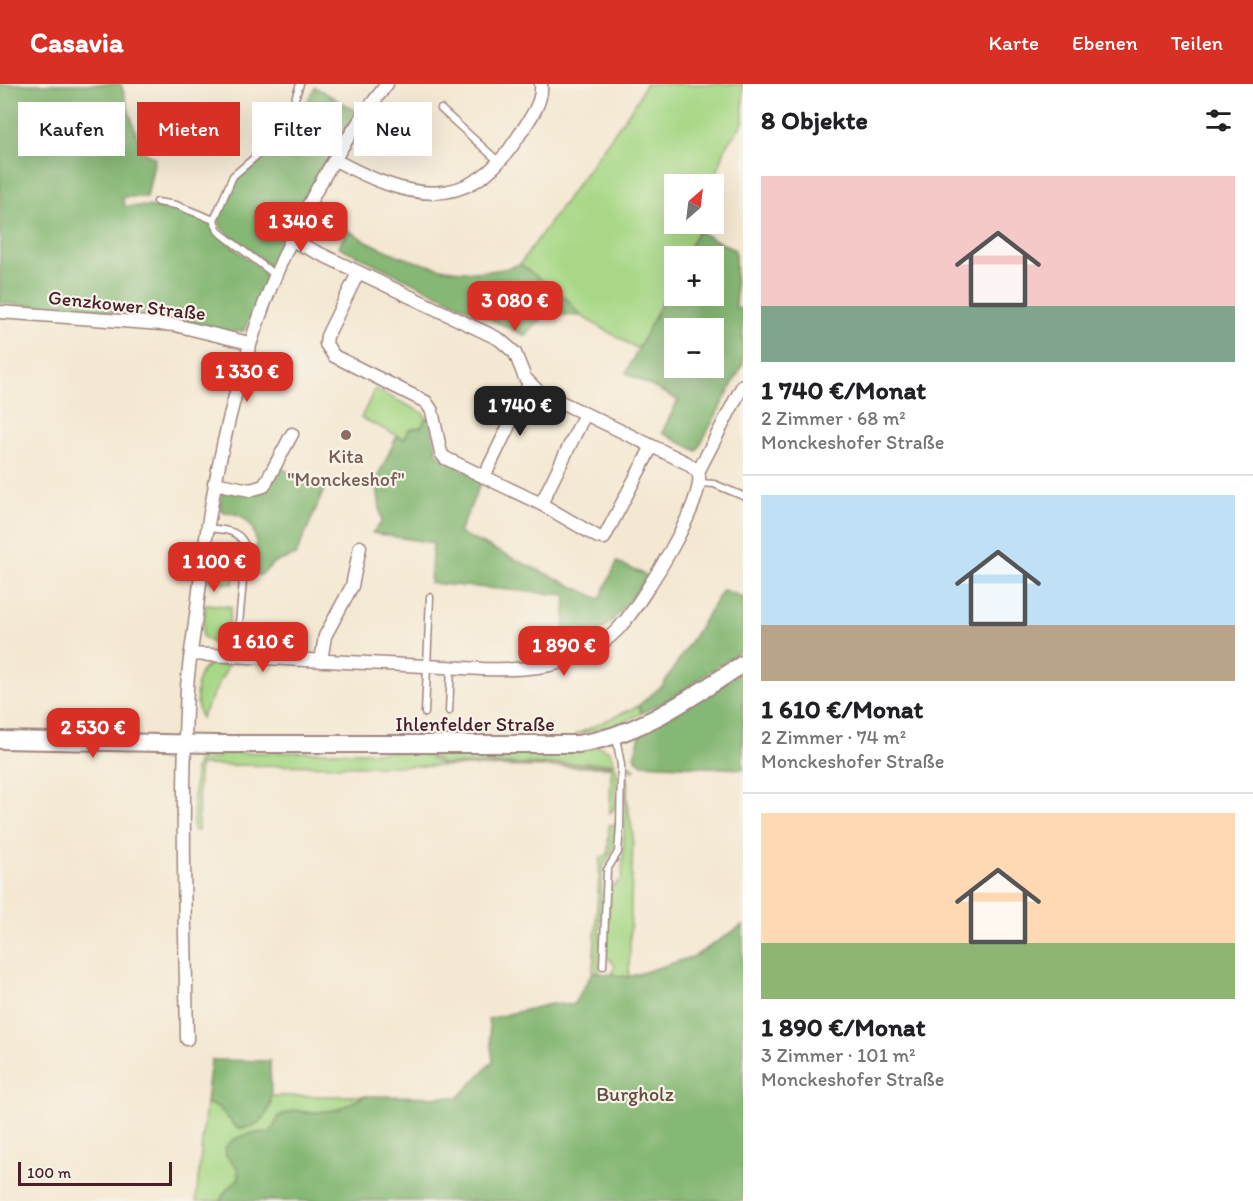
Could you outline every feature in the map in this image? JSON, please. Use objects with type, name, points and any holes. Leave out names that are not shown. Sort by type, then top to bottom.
[{"type":"main road","name":"Ihlenfelder Straße","points":[[0,740],[563,745],[616,736],[642,726],[743,664]]},
{"type":"street","points":[[187,1039],[186,743],[191,654],[206,528],[214,483],[231,406],[249,343],[275,275],[291,240],[335,160],[387,84]]},
{"type":"street","points":[[335,160],[393,186],[435,194],[462,189],[486,174],[498,161],[534,111],[540,100],[541,84]]},
{"type":"street","points":[[291,240],[509,346],[529,384],[687,463],[699,477]]},
{"type":"street","points":[[358,273],[327,336],[329,351],[334,356],[426,402],[432,411],[442,456],[542,504],[598,537],[604,538],[652,446]]},
{"type":"street","name":"Genzkower Straße","points":[[0,312],[175,325],[249,343]]},
{"type":"street","points":[[484,477],[529,384]]},
{"type":"street","points":[[191,654],[426,666],[537,668],[564,661],[600,644],[624,622],[668,556],[699,477],[743,386]]},
{"type":"street","points":[[542,504],[585,414]]},
{"type":"street","points":[[214,483],[250,490],[264,486],[292,434]]},
{"type":"street","points":[[321,661],[325,636],[352,586],[360,547]]},
{"type":"lane","points":[[275,275],[218,231],[214,220],[232,176],[283,133],[300,84]]},
{"type":"lane","points":[[441,109],[498,161]]},
{"type":"lane","points":[[157,202],[176,205],[214,220]]},
{"type":"lane","points":[[699,477],[743,496]]},
{"type":"lane","points":[[206,528],[237,534],[244,539],[246,548],[236,656]]},
{"type":"lane","points":[[425,712],[430,597]]},
{"type":"lane","points":[[449,711],[451,667]]},
{"type":"lane","points":[[603,966],[607,870],[618,852],[620,827],[621,765],[616,736]]},
{"type":"green space","points":[[0,84],[121,84],[137,137],[137,156],[155,158],[147,197],[123,197],[124,206],[175,207],[208,220],[215,232],[263,271],[267,279],[244,331],[227,332],[163,316],[0,303]]},
{"type":"green space","points":[[645,84],[743,84],[743,123],[727,144],[716,174],[664,174],[664,234],[696,234],[690,246],[664,246],[664,298],[638,349],[581,316],[568,300],[520,264],[637,101]]},
{"type":"green space","points":[[315,87],[341,102],[307,102]]},
{"type":"green space","points":[[342,103],[354,110],[354,119],[342,139]]},
{"type":"green space","points":[[267,156],[331,156],[272,268],[221,228],[219,220],[228,194],[239,176]]},
{"type":"green space","points":[[347,230],[387,250],[431,266],[476,272],[498,270],[520,264],[568,300],[581,316],[546,314],[526,336],[339,247]]},
{"type":"green space","points":[[696,234],[704,234],[735,250],[736,308],[743,309],[743,364],[697,451],[662,433],[678,400],[626,373],[664,299],[664,306],[724,306],[724,246],[690,246]]},
{"type":"green space","points":[[375,389],[423,413],[426,418],[422,427],[404,439],[361,418]]},
{"type":"green space","points":[[426,418],[430,418],[437,454],[482,480],[459,533],[600,599],[617,562],[648,576],[621,611],[601,631],[563,654],[566,595],[430,583],[433,543],[372,533],[382,522],[376,480],[397,436],[404,439],[409,429],[421,427]]},
{"type":"green space","points":[[281,468],[324,490],[296,555],[274,563],[261,575],[254,574],[255,535],[248,522],[240,516],[220,511],[222,489],[267,489]]},
{"type":"green space","points":[[224,548],[236,554],[233,584],[208,581],[211,552],[218,552]]},
{"type":"green space","points":[[723,590],[743,597],[743,649],[673,697],[642,713],[638,706],[663,685]]},
{"type":"green space","points":[[206,604],[231,607],[227,639],[214,644],[202,636]]},
{"type":"green space","points":[[212,664],[229,664],[201,718],[197,704],[198,680],[201,673]]},
{"type":"green space","points":[[743,671],[743,769],[642,764],[634,757],[641,732]]},
{"type":"green space","points":[[638,706],[642,713],[618,725],[575,735]]},
{"type":"green space","points":[[601,747],[609,751],[615,763],[443,764],[424,750]]},
{"type":"green space","points":[[421,752],[443,766],[612,765],[616,767],[617,772],[616,807],[610,813],[611,767],[199,765],[198,831],[193,830],[195,768],[199,759],[216,758],[223,753]]},
{"type":"green space","points":[[627,763],[635,769],[633,771],[627,765],[627,801],[633,835],[629,977],[612,975],[615,965],[605,955],[610,888],[622,879]]},
{"type":"green space","points":[[609,825],[616,825],[612,853],[602,869],[599,973],[593,972],[600,859],[608,854]]},
{"type":"green space","name":"Burgholz","points":[[743,925],[743,1201],[221,1201],[224,1193],[239,1178],[237,1167],[226,1156],[225,1148],[234,1139],[271,1132],[279,1116],[295,1110],[308,1113],[337,1110],[365,1096],[459,1097],[493,1061],[488,1019],[551,1004],[573,1005],[593,972],[629,977],[695,956]]},
{"type":"green space","points":[[211,1060],[270,1061],[271,1096],[266,1115],[260,1122],[237,1128],[218,1107],[206,1103]]},
{"type":"green space","points":[[270,1096],[365,1096],[335,1110],[279,1116],[271,1132],[251,1133],[237,1167],[239,1178],[221,1201],[196,1201],[206,1103],[218,1107],[237,1128],[244,1128],[262,1119],[271,1104]]},
{"type":"place","name":"Kita \"Monckeshof\"","points":[[346,435]]}]
